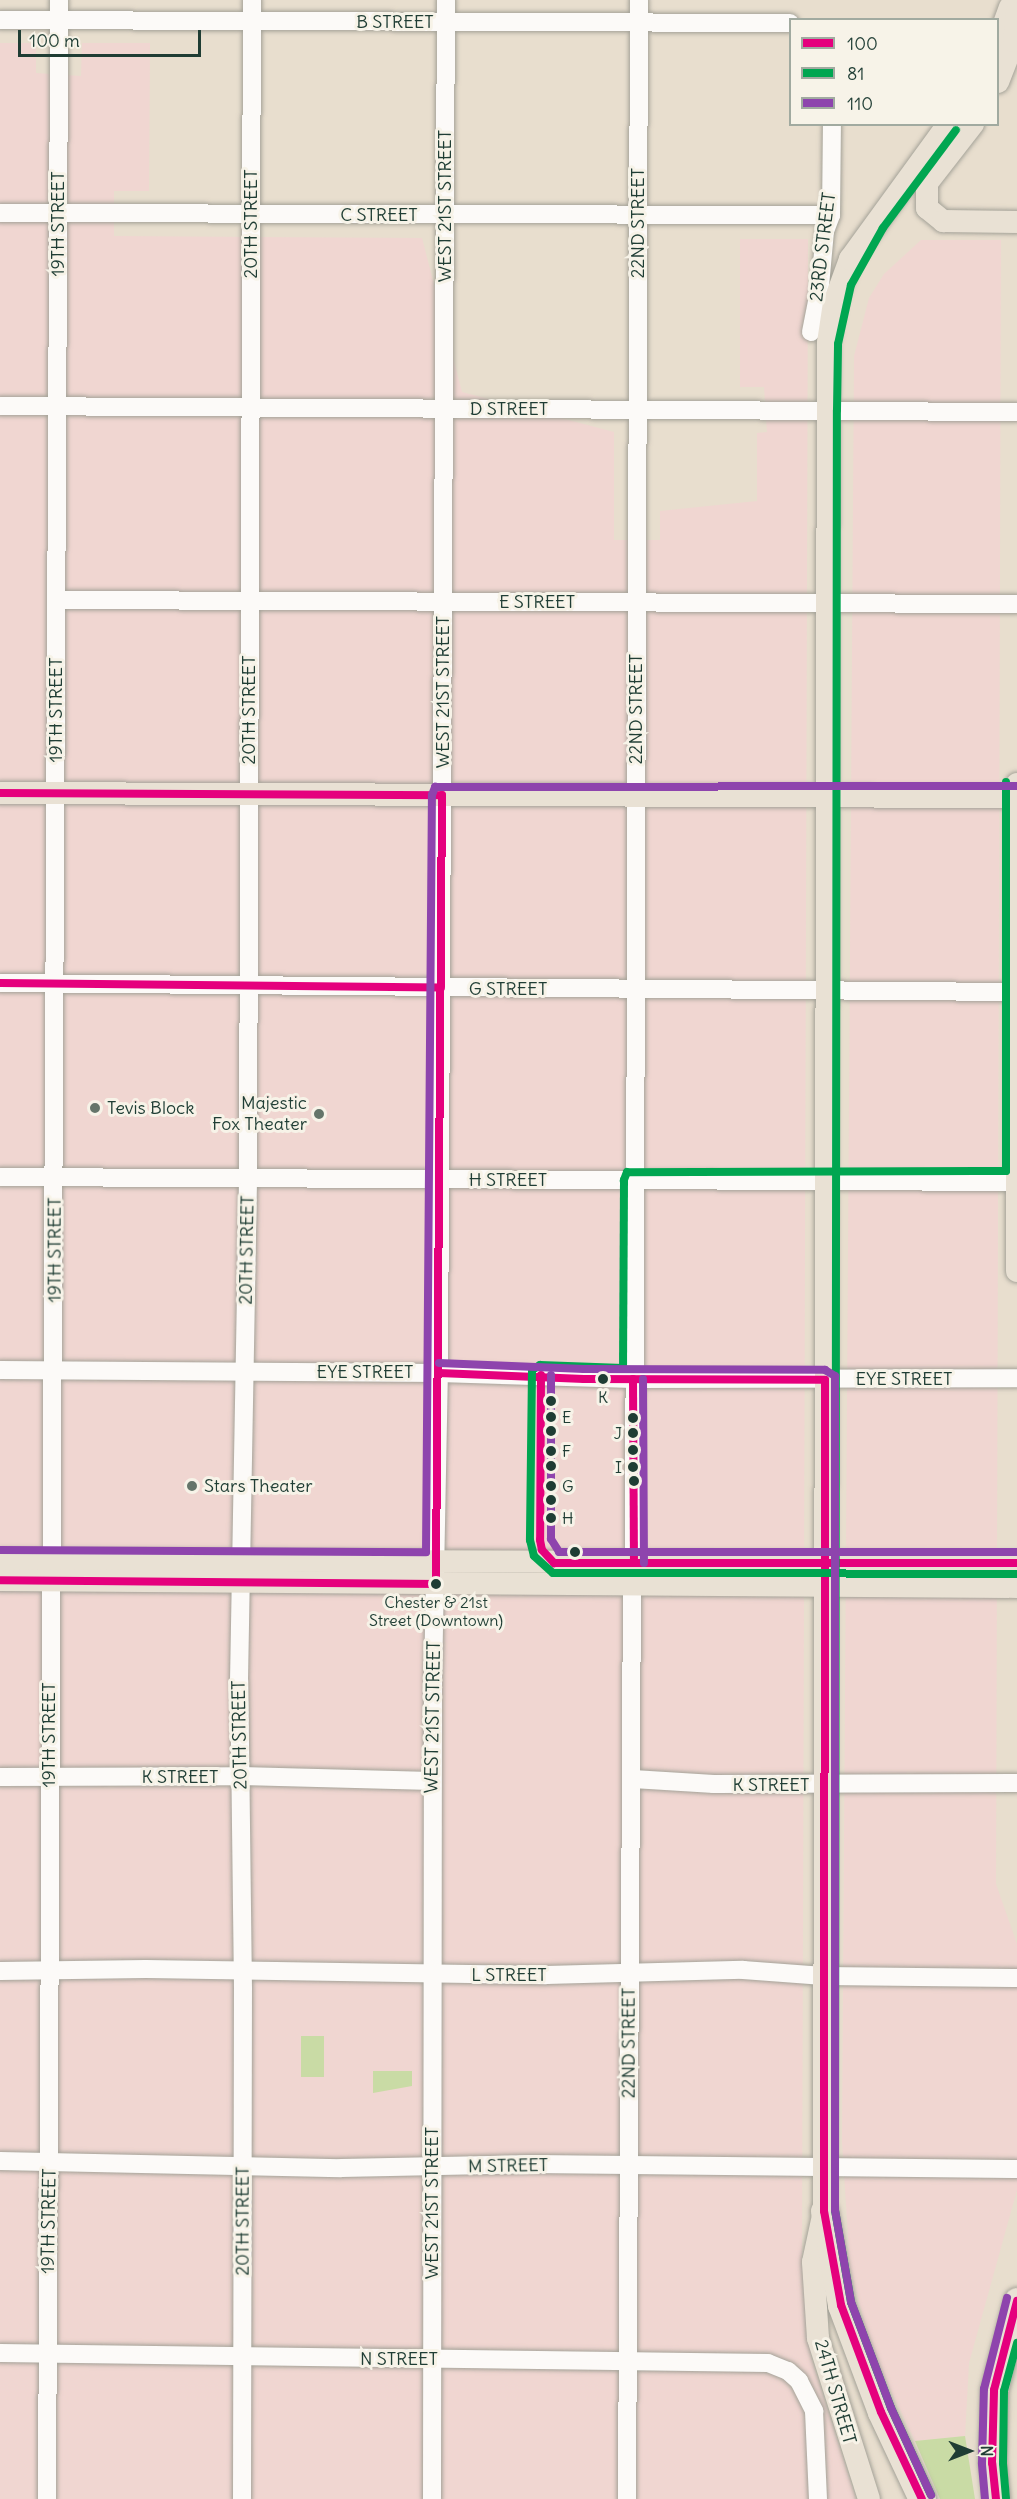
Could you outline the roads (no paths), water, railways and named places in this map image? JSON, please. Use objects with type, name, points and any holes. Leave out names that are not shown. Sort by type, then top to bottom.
[{"type":"highway","points":[[824,2211],[840,2305],[881,2412],[921,2497]]},
{"type":"highway","points":[[996,2499],[992,2463],[994,2391],[1017,2301]]},
{"type":"main road","points":[[999,37],[1012,0]]},
{"type":"main road","points":[[999,79],[1014,41],[1017,13]]},
{"type":"main road","points":[[824,2211],[828,343],[840,281],[874,222],[946,126]]},
{"type":"main road","points":[[971,126],[927,183],[927,208],[943,221],[1017,222]]},
{"type":"main road","points":[[1017,782],[1017,1271]]},
{"type":"main road","points":[[0,793],[1017,797]]},
{"type":"main road","points":[[0,1560],[49,1571]]},
{"type":"main road","points":[[0,1580],[49,1571],[436,1573],[634,1563],[1017,1563]]},
{"type":"main road","points":[[436,1573],[632,1587],[1017,1587]]},
{"type":"main road","name":"24TH STREET","points":[[824,2211],[813,2262],[818,2338],[869,2499]]},
{"type":"street","name":"19TH STREET","points":[[47,2499],[50,2161],[49,1571],[56,1176],[59,0]]},
{"type":"street","name":"20TH STREET","points":[[242,2499],[244,2356],[241,1573],[250,984],[252,0]]},
{"type":"street","name":"WEST 21ST STREET","points":[[432,2499],[432,1782],[441,1179],[446,0]]},
{"type":"street","name":"22ND STREET","points":[[634,1563],[639,0]]},
{"type":"street","name":"B STREET","points":[[0,20],[789,23]]},
{"type":"street","name":"23RD STREET","points":[[811,332],[820,286],[825,231],[831,215],[832,126]]},
{"type":"street","name":"C STREET","points":[[0,213],[831,215]]},
{"type":"street","name":"D STREET","points":[[0,406],[1017,412]]},
{"type":"street","name":"E STREET","points":[[57,600],[1017,604]]},
{"type":"street","name":"G STREET","points":[[0,983],[56,981],[441,988],[1017,992]]},
{"type":"street","name":"H STREET","points":[[0,1177],[1017,1182]]},
{"type":"street","name":"EYE STREET","points":[[0,1370],[439,1373],[633,1379],[1017,1378]]},
{"type":"street","name":"22ND STREET","points":[[627,2499],[629,1971],[633,1779],[632,1587]]},
{"type":"street","name":"K STREET","points":[[0,1777],[241,1776],[432,1782]]},
{"type":"street","name":"K STREET","points":[[633,1779],[825,1785],[1017,1783]]},
{"type":"street","name":"L STREET","points":[[0,1971],[243,1970],[432,1975],[743,1970],[824,1976],[1017,1978]]},
{"type":"street","name":"M STREET","points":[[0,2161],[432,2168],[630,2166],[1017,2169]]},
{"type":"street","name":"N STREET","points":[[0,2353],[752,2361],[779,2366],[794,2376],[803,2387],[814,2411],[818,2499]]},
{"type":"place","name":"Tevis Block","points":[[95,1108]]},
{"type":"place","name":"Majestic Fox Theater","points":[[319,1114]]},
{"type":"place","name":"K","points":[[603,1379]]},
{"type":"place","name":"E","points":[[551,1417]]},
{"type":"place","name":"J","points":[[633,1433]]},
{"type":"place","name":"F","points":[[551,1451]]},
{"type":"place","name":"I","points":[[633,1467]]},
{"type":"place","name":"Stars Theater","points":[[192,1486]]},
{"type":"place","name":"G","points":[[551,1486]]},
{"type":"place","name":"H","points":[[551,1518]]},
{"type":"place","name":"Chester & 21st Street (Downtown)","points":[[436,1584]]}]
